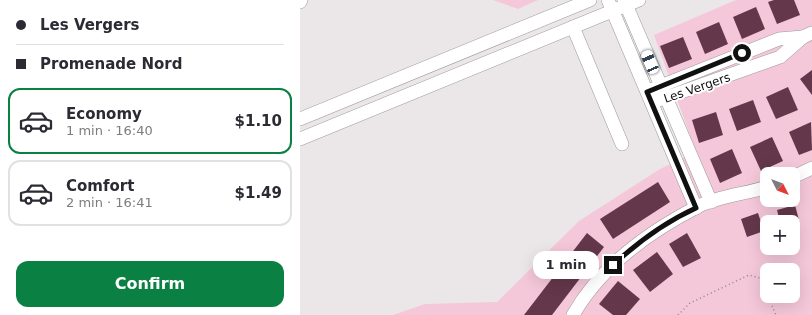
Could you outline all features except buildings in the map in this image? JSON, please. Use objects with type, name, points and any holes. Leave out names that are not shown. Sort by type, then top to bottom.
[{"type":"street","points":[[300,119],[590,0]]},
{"type":"street","points":[[300,139],[573,27],[611,5],[630,2],[663,92],[711,202]]},
{"type":"street","points":[[611,5],[696,208]]},
{"type":"street","points":[[573,27],[622,144]]},
{"type":"street","name":"Les Vergers","points":[[647,92],[663,92],[742,72],[780,57],[808,35]]},
{"type":"street","name":"Les Vergers","points":[[652,104],[663,92],[779,39],[808,35]]},
{"type":"street","points":[[800,174],[812,168]]},
{"type":"street","points":[[573,315],[595,283],[624,255],[654,232],[681,215],[696,208],[711,202],[760,189]]},
{"type":"path","points":[[678,315],[690,303],[749,275],[760,278],[776,315]]},
{"type":"shaded area","points":[[493,0],[538,0],[518,9]]},
{"type":"shaded area","points":[[736,0],[812,0],[812,315],[393,315],[425,304],[497,302],[579,221],[660,169],[696,152],[654,35]]},
{"type":"route","points":[[613,265],[654,232],[681,215],[696,208],[647,92],[742,53]]}]
